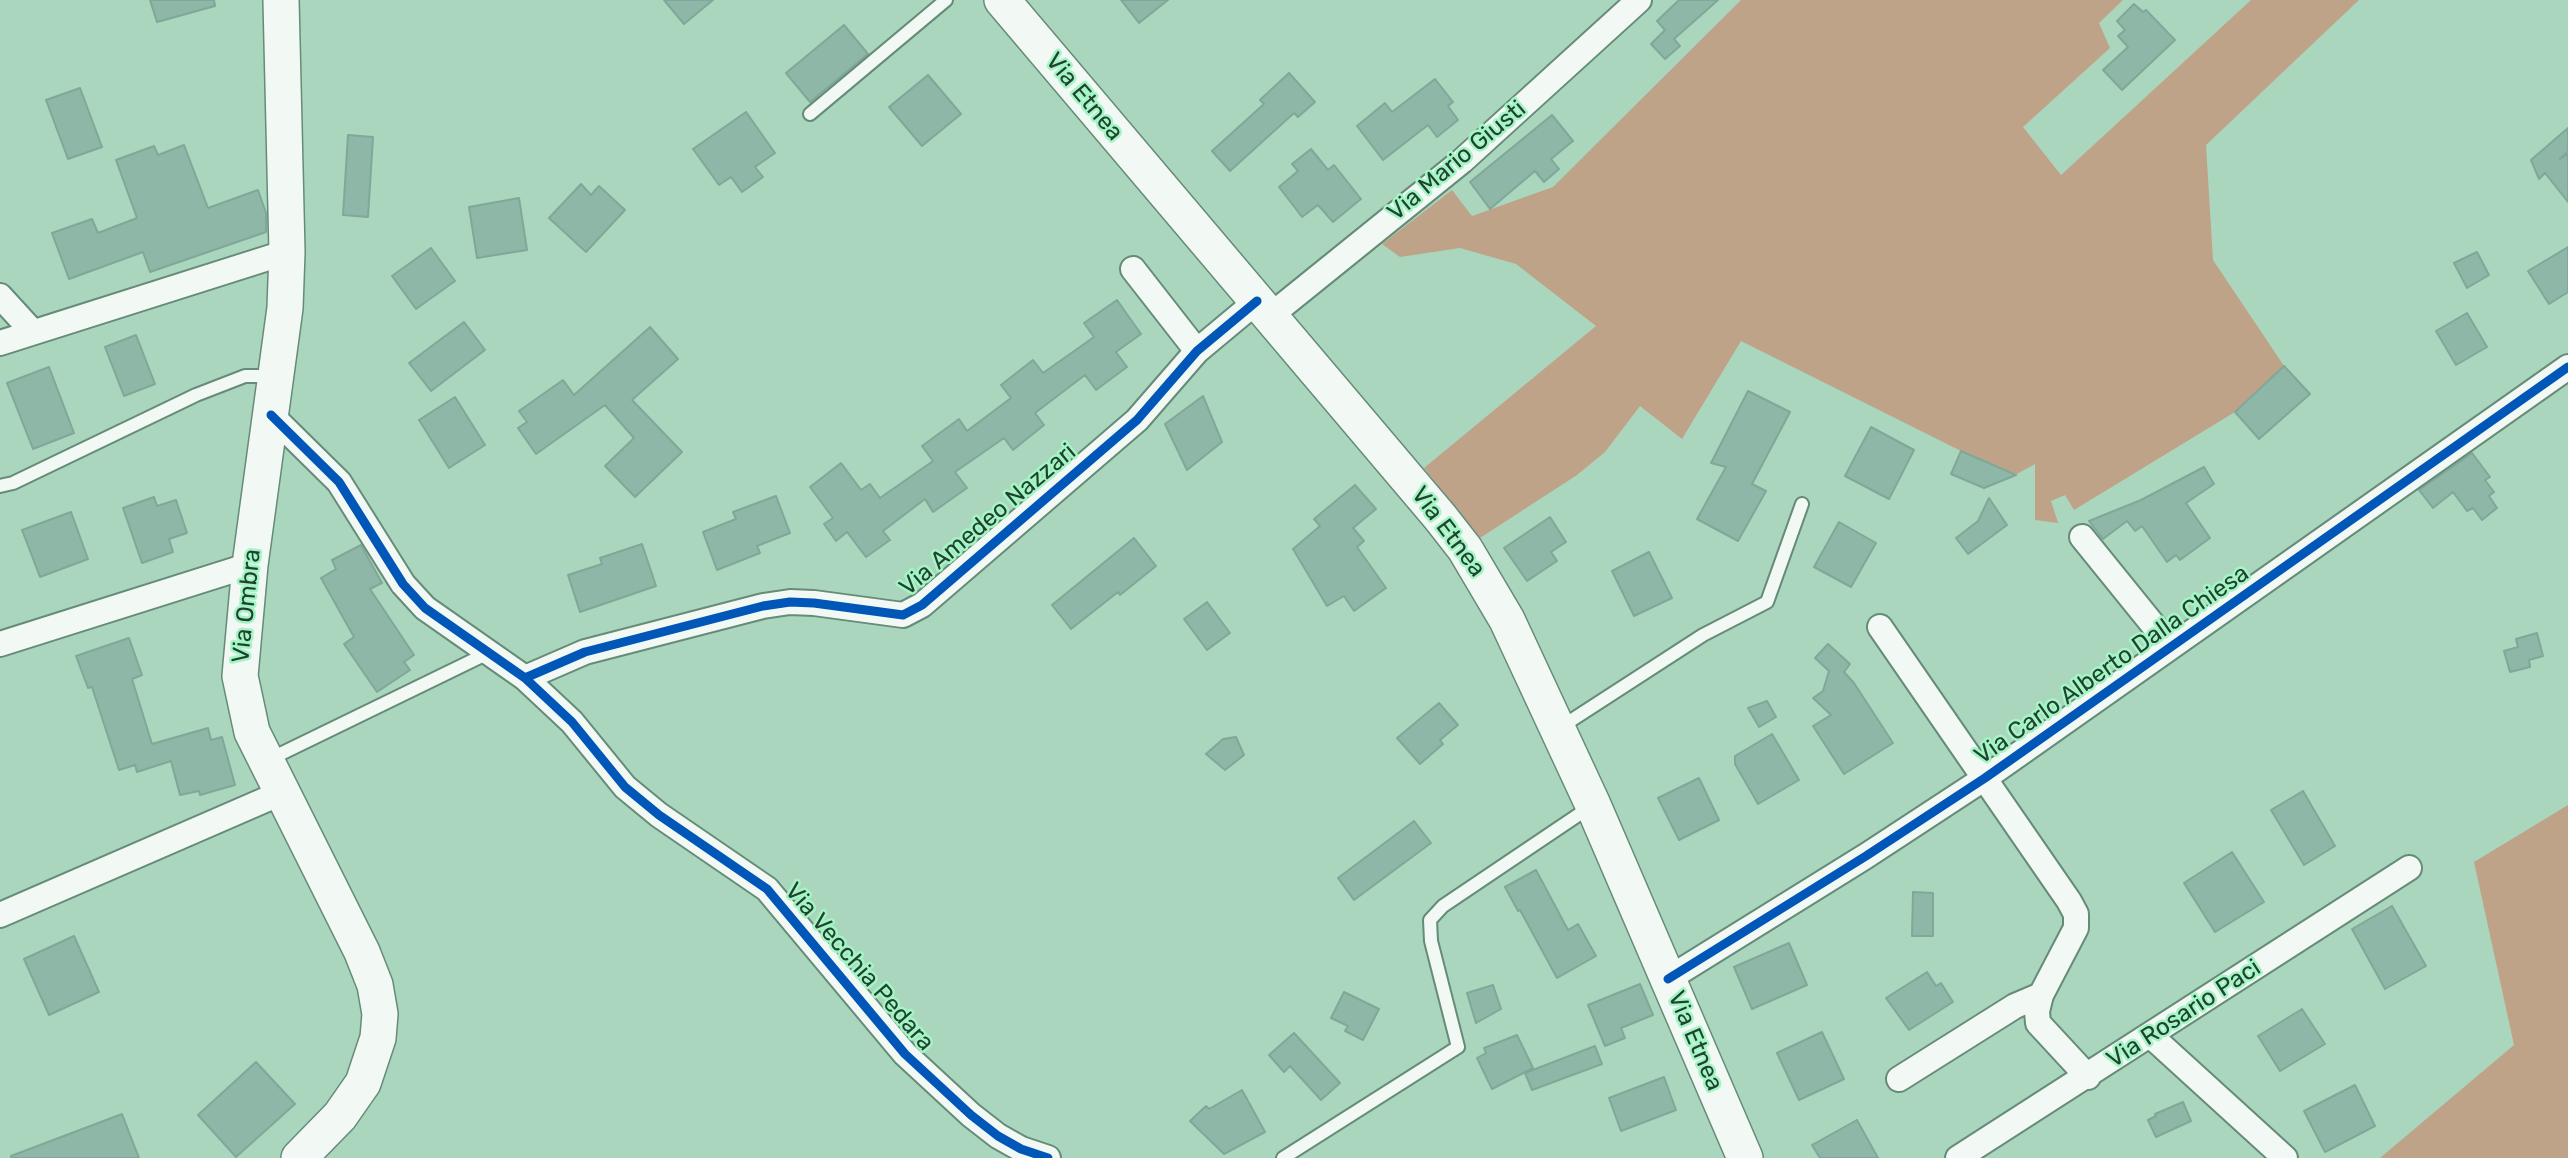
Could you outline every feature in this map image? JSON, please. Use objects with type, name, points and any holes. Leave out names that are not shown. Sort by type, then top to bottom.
[{"type":"main road","name":"Via Ombra","points":[[281,0],[287,252],[285,308],[250,565],[240,676],[252,732],[362,952],[374,985],[380,1014],[378,1038],[363,1083],[340,1116],[299,1158]]},
{"type":"main road","name":"Via Etnea","points":[[1002,0],[1465,549],[1507,620],[1531,670],[1593,805],[1745,1158]]},
{"type":"street","name":"Via Mario Giusti","points":[[1263,308],[1462,161],[1639,0]]},
{"type":"street","points":[[0,343],[287,252]]},
{"type":"street","points":[[1133,269],[1197,351]]},
{"type":"street","points":[[0,296],[33,332]]},
{"type":"street","name":"Via Amedeo Nazzari","points":[[525,678],[584,652],[763,606],[790,602],[814,603],[903,615],[922,605],[1138,420],[1197,351],[1263,308]]},
{"type":"street","name":"Via Carlo Alberto Dalla Chiesa","points":[[1668,979],[1866,856],[1985,778],[2568,367]]},
{"type":"street","name":"Via Vecchia Pedara","points":[[271,415],[339,482],[403,584],[425,608],[525,678],[572,722],[625,786],[659,815],[767,889],[905,1054],[971,1115],[998,1136],[1021,1149],[1048,1158]]},
{"type":"street","points":[[2082,537],[2171,647]]},
{"type":"street","points":[[0,643],[250,565]]},
{"type":"street","points":[[1880,627],[2076,914],[2076,928],[2041,995],[2037,1011],[2038,1023],[2088,1077]]},
{"type":"street","points":[[0,915],[281,793]]},
{"type":"street","name":"Via Rosario Paci","points":[[1958,1158],[2088,1077],[2409,868]]},
{"type":"street","points":[[1899,1079],[2015,1006],[2041,995]]},
{"type":"street","points":[[2151,1036],[2286,1158]]},
{"type":"lane","points":[[810,114],[946,0]]},
{"type":"lane","points":[[0,486],[13,483],[196,394],[245,376],[276,376]]},
{"type":"lane","points":[[1558,729],[1703,635],[1767,602],[1802,504]]},
{"type":"lane","points":[[266,761],[488,653]]},
{"type":"lane","points":[[1283,1158],[1458,1047],[1431,941],[1430,920],[1443,906],[1593,805]]},
{"type":"shaded area","points":[[1741,0],[2123,0],[2099,23],[2110,48],[2023,127],[2061,175],[2251,0],[2359,0],[2206,145],[2213,260],[2284,366],[2235,412],[2074,510],[2065,495],[2051,501],[2058,523],[2035,520],[2035,464],[2015,475],[1961,451],[1741,341],[1682,439],[1640,406],[1605,452],[1577,475],[1480,538],[1424,468],[1596,326],[1516,264],[1460,248],[1400,257],[1382,244],[1452,190],[1472,216],[1553,187]]},
{"type":"shaded area","points":[[2568,805],[2568,1158],[2380,1158],[2514,1045],[2474,862]]},
{"type":"building","points":[[150,0],[214,0],[215,6],[157,22]]},
{"type":"building","points":[[664,0],[713,0],[684,24]]},
{"type":"building","points":[[1121,0],[1168,0],[1139,23]]},
{"type":"building","points":[[1679,0],[1718,0],[1674,39],[1680,46],[1665,59],[1651,44],[1665,30],[1657,21]]},
{"type":"building","points":[[2134,4],[2143,12],[2146,10],[2175,40],[2122,90],[2103,70],[2128,47],[2118,36],[2125,30],[2117,21]]},
{"type":"building","points":[[844,25],[868,54],[810,102],[786,73]]},
{"type":"building","points":[[1289,73],[1315,102],[1298,117],[1294,113],[1230,171],[1212,151],[1264,104],[1260,100]]},
{"type":"building","points":[[928,75],[961,114],[922,146],[889,107]]},
{"type":"building","points":[[1435,79],[1453,102],[1448,106],[1458,120],[1437,137],[1428,125],[1383,160],[1357,126],[1385,103],[1392,112]]},
{"type":"building","points":[[80,88],[102,147],[68,159],[46,100]]},
{"type":"building","points":[[746,112],[775,153],[755,167],[763,177],[742,192],[731,177],[719,185],[693,149]]},
{"type":"building","points":[[1552,115],[1573,141],[1551,159],[1559,169],[1544,182],[1535,171],[1490,209],[1470,182]]},
{"type":"building","points":[[2568,128],[2568,151],[2560,159],[2568,154],[2568,202],[2545,173],[2539,179],[2531,160]]},
{"type":"building","points":[[348,135],[373,137],[368,217],[343,215]]},
{"type":"building","points":[[184,145],[208,208],[258,190],[266,213],[266,232],[150,272],[143,252],[69,279],[52,233],[92,219],[98,233],[137,218],[116,160],[154,146],[158,155]]},
{"type":"building","points":[[1311,149],[1328,170],[1334,165],[1361,199],[1333,222],[1318,205],[1302,217],[1279,187],[1298,171],[1292,164]]},
{"type":"building","points":[[581,184],[591,195],[599,186],[625,210],[586,252],[549,218]]},
{"type":"building","points":[[519,198],[527,250],[477,258],[469,207]]},
{"type":"building","points":[[2568,247],[2568,292],[2549,304],[2528,271]]},
{"type":"building","points":[[431,248],[455,281],[416,309],[392,276]]},
{"type":"building","points":[[2477,252],[2489,275],[2467,288],[2454,263]]},
{"type":"building","points":[[1117,300],[1141,334],[1116,352],[1127,367],[1096,390],[1085,375],[1035,413],[1044,425],[1013,450],[1004,438],[955,472],[967,488],[933,512],[925,499],[883,531],[890,540],[866,557],[847,532],[836,541],[824,524],[833,518],[810,487],[841,463],[861,490],[870,484],[880,498],[933,461],[922,446],[959,419],[967,431],[1011,398],[1001,385],[1033,360],[1043,373],[1094,337],[1084,323]]},
{"type":"building","points":[[2467,313],[2487,347],[2456,365],[2436,331]]},
{"type":"building","points":[[464,322],[485,350],[431,391],[409,363]]},
{"type":"building","points":[[650,327],[678,359],[632,400],[682,452],[635,497],[605,466],[634,438],[605,405],[536,454],[518,428],[527,422],[519,411],[563,380],[574,395]]},
{"type":"building","points":[[136,335],[155,384],[124,396],[105,347]]},
{"type":"building","points":[[2284,366],[2310,394],[2259,439],[2235,412]]},
{"type":"building","points":[[49,367],[74,433],[33,449],[7,383]]},
{"type":"building","points":[[1748,391],[1790,412],[1752,484],[1766,491],[1738,541],[1697,519],[1726,467],[1711,463]]},
{"type":"building","points":[[1203,396],[1222,442],[1187,470],[1165,424]]},
{"type":"building","points":[[455,397],[485,445],[449,468],[419,420]]},
{"type":"building","points":[[1871,427],[1914,450],[1889,499],[1845,476]]},
{"type":"building","points":[[1961,451],[2016,475],[1984,488],[1951,474]]},
{"type":"building","points":[[2472,453],[2490,477],[2485,480],[2494,492],[2489,496],[2497,508],[2482,520],[2473,508],[2467,511],[2453,492],[2433,508],[2419,490]]},
{"type":"building","points":[[2204,467],[2214,484],[2186,503],[2210,538],[2180,560],[2176,555],[2167,562],[2142,526],[2135,531],[2127,521],[2103,539],[2089,521],[2141,500]]},
{"type":"building","points":[[1355,485],[1376,509],[1353,528],[1364,541],[1357,547],[1386,588],[1354,611],[1344,596],[1327,606],[1293,549],[1320,526],[1314,519]]},
{"type":"building","points":[[776,496],[790,533],[757,546],[760,553],[717,570],[703,532],[736,519],[733,512]]},
{"type":"building","points":[[154,497],[157,506],[176,500],[187,533],[169,539],[173,552],[142,563],[123,508]]},
{"type":"building","points":[[1989,498],[2007,525],[1968,554],[1956,538],[1978,521]]},
{"type":"building","points":[[71,512],[88,559],[40,577],[22,530]]},
{"type":"building","points":[[1550,517],[1566,542],[1551,552],[1557,561],[1527,581],[1504,548]]},
{"type":"building","points":[[1839,522],[1876,543],[1851,587],[1814,567]]},
{"type":"building","points":[[1134,538],[1156,566],[1071,629],[1052,605]]},
{"type":"building","points":[[642,544],[656,586],[580,612],[568,575],[602,564],[600,558]]},
{"type":"building","points":[[361,545],[382,583],[370,589],[414,655],[404,662],[410,670],[377,692],[344,644],[354,637],[321,578],[336,569],[332,560]]},
{"type":"building","points":[[1649,552],[1672,598],[1634,616],[1612,571]]},
{"type":"building","points":[[1207,602],[1230,633],[1207,650],[1184,619]]},
{"type":"building","points":[[2537,633],[2543,656],[2529,660],[2530,667],[2510,672],[2504,651],[2518,647],[2516,639]]},
{"type":"building","points":[[129,638],[142,675],[132,679],[152,744],[208,728],[211,740],[222,737],[235,785],[200,795],[199,791],[180,795],[171,761],[137,772],[135,765],[119,770],[92,687],[88,688],[76,656]]},
{"type":"building","points":[[1828,644],[1850,664],[1844,672],[1893,743],[1844,774],[1813,726],[1831,715],[1813,698],[1823,691],[1829,671],[1815,658]]},
{"type":"building","points":[[1767,701],[1776,717],[1759,727],[1748,708]]},
{"type":"building","points":[[1439,703],[1458,725],[1440,740],[1443,744],[1420,764],[1397,738]]},
{"type":"building","points":[[1772,734],[1799,780],[1758,804],[1735,764],[1735,756]]},
{"type":"building","points":[[1236,737],[1244,755],[1225,770],[1206,754],[1223,739]]},
{"type":"building","points":[[1699,778],[1719,820],[1679,840],[1658,798]]},
{"type":"building","points":[[2303,791],[2335,846],[2304,865],[2271,810]]},
{"type":"building","points":[[1414,821],[1431,843],[1354,900],[1338,878]]},
{"type":"building","points":[[2232,852],[2264,902],[2215,932],[2184,883]]},
{"type":"building","points":[[1536,870],[1568,930],[1578,924],[1596,956],[1557,978],[1505,887]]},
{"type":"building","points":[[1913,892],[1933,893],[1933,936],[1912,936]]},
{"type":"building","points":[[2392,906],[2426,966],[2385,989],[2352,929]]},
{"type":"building","points":[[74,936],[99,992],[49,1015],[24,959]]},
{"type":"building","points":[[1789,943],[1807,985],[1752,1009],[1734,967]]},
{"type":"building","points":[[1927,972],[1936,986],[1941,983],[1953,1002],[1909,1030],[1886,998]]},
{"type":"building","points":[[1640,984],[1653,1015],[1621,1028],[1625,1038],[1605,1046],[1588,1005]]},
{"type":"building","points":[[1493,985],[1501,1009],[1476,1023],[1467,993]]},
{"type":"building","points":[[1344,992],[1379,1009],[1363,1040],[1345,1031],[1348,1026],[1331,1018]]},
{"type":"building","points":[[2302,1009],[2325,1044],[2280,1071],[2258,1036]]},
{"type":"building","points":[[1822,1032],[1844,1079],[1799,1100],[1777,1053]]},
{"type":"building","points":[[1294,1033],[1340,1083],[1321,1100],[1290,1066],[1284,1072],[1269,1055]]},
{"type":"building","points":[[1517,1035],[1533,1068],[1492,1089],[1477,1058],[1486,1053],[1484,1048]]},
{"type":"building","points":[[1595,1046],[1602,1064],[1532,1090],[1525,1073]]},
{"type":"building","points":[[256,1062],[295,1104],[236,1157],[198,1115]]},
{"type":"building","points":[[1664,1077],[1676,1110],[1621,1131],[1609,1098]]},
{"type":"building","points":[[2355,1085],[2375,1126],[2325,1152],[2304,1111]]},
{"type":"building","points":[[1242,1090],[1265,1132],[1224,1154],[1190,1121],[1206,1106],[1209,1109]]},
{"type":"building","points":[[2183,1102],[2191,1121],[2156,1137],[2148,1120],[2156,1116],[2155,1114]]},
{"type":"building","points":[[122,1114],[139,1158],[11,1158],[11,1156]]},
{"type":"building","points":[[1857,1120],[1878,1158],[1820,1158],[1812,1145]]},
{"type":"cycle path","points":[[525,678],[585,652],[763,606],[790,602],[814,603],[903,615],[922,605],[1137,420],[1197,351],[1257,301]]},
{"type":"cycle path","points":[[1668,979],[1866,856],[1985,778],[2568,367]]},
{"type":"cycle path","points":[[271,415],[339,482],[403,584],[425,608],[525,678],[572,722],[625,787],[659,815],[767,889],[905,1054],[971,1115],[998,1136],[1021,1149],[1048,1158]]}]
